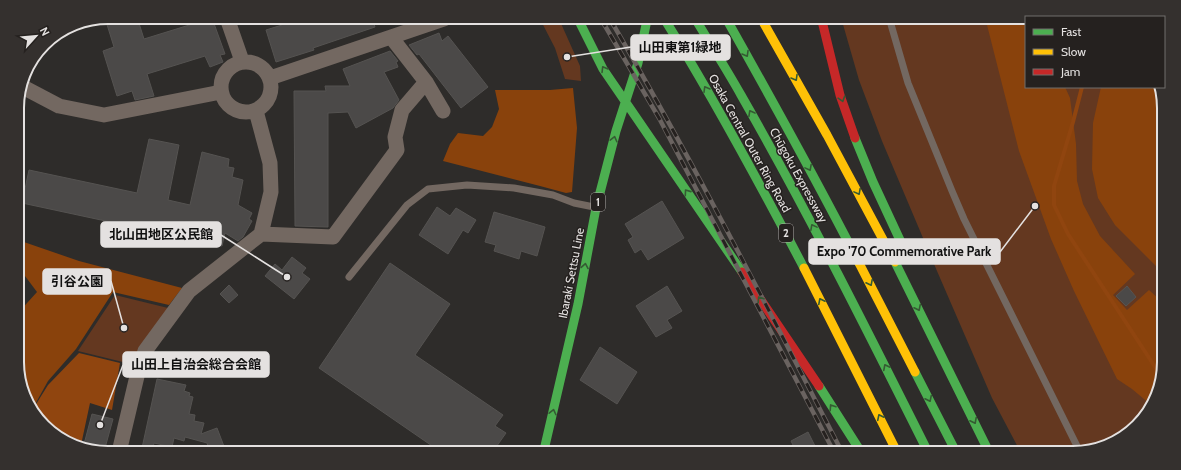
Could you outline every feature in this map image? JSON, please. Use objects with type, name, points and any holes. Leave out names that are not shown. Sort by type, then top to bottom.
[{"type":"main road","points":[[580,24],[603,69],[797,353],[857,446]]},
{"type":"main road","name":"Ibaraki Settsu Line","points":[[545,446],[578,304],[596,208],[616,132],[638,63],[646,24]]},
{"type":"main road","name":"Osaka Central Outer Ring Road","points":[[667,24],[720,114],[771,206],[894,446]]},
{"type":"main road","name":"Chūgoku Expressway","points":[[698,24],[746,105],[808,216],[925,446]]},
{"type":"main road","name":"Chūgoku Expressway","points":[[729,24],[838,221],[953,446]]},
{"type":"main road","points":[[764,24],[801,87],[856,188],[916,304],[986,446]]},
{"type":"main road","points":[[823,24],[834,75],[855,139],[885,209],[910,260]]},
{"type":"main road","name":"Ibaraki Settsu Line","points":[[625,74],[623,85],[625,102]]},
{"type":"main road","points":[[930,312],[937,348]]},
{"type":"street","points":[[229,24],[242,62]]},
{"type":"street","points":[[270,78],[429,24]]},
{"type":"street","points":[[391,37],[426,82],[444,111]]},
{"type":"street","points":[[249,61],[262,67],[267,72],[272,86],[271,94],[263,107],[256,111],[247,113],[238,111],[225,101],[221,84],[223,76],[228,69],[234,64],[242,62],[249,61]]},
{"type":"street","points":[[261,234],[333,237],[397,150],[395,137],[402,110],[426,82]]},
{"type":"street","points":[[27,89],[59,106],[104,115],[222,92]]},
{"type":"street","points":[[120,446],[138,372],[145,351],[189,291],[261,234],[271,192],[270,163],[256,111]]},
{"type":"lane","points":[[891,24],[908,83],[952,191],[1077,446]]},
{"type":"lane","points":[[349,277],[407,205],[428,189],[467,185],[514,188],[553,195],[574,203],[596,208]]},
{"type":"shaded area","points":[[543,24],[561,24],[580,66],[581,81],[565,79],[555,48]]},
{"type":"shaded area","points":[[843,24],[1025,24],[1025,88],[1154,88],[1157,108],[1157,362],[1153,389],[1140,413],[1124,429],[1105,440],[1078,446],[1017,446],[992,398],[937,271],[882,141],[859,80]]},
{"type":"shaded area","points":[[987,24],[1025,24],[1025,88],[1065,88],[1070,98],[1076,144],[1077,181],[1083,204],[1100,236],[1135,274],[1113,295],[1127,310],[1149,290],[1157,297],[1156,373],[1153,389],[1147,401],[1117,379],[1074,291],[1051,239],[1019,151]]},
{"type":"shaded area","points":[[573,88],[577,128],[572,192],[566,193],[443,161],[450,144],[458,133],[483,136],[492,127],[499,109],[495,90],[550,90]]},
{"type":"shaded area","points":[[1101,88],[1154,88],[1157,108],[1157,267],[1115,225],[1098,198],[1092,169],[1093,123]]},
{"type":"shaded area","points":[[24,242],[79,261],[182,288],[169,305],[113,292],[76,349],[48,381],[36,404],[28,389],[24,367],[24,306],[37,292],[24,275]]},
{"type":"shaded area","points":[[115,295],[168,308],[135,365],[78,351]]},
{"type":"shaded area","points":[[79,353],[120,363],[112,410],[90,403],[82,442],[62,432],[53,425],[38,408],[36,404],[48,385]]},
{"type":"building","points":[[107,24],[139,24],[144,39],[193,24],[214,24],[225,54],[220,55],[223,62],[210,67],[205,56],[147,74],[154,96],[135,100],[132,91],[117,96],[103,51],[114,47]]},
{"type":"building","points":[[374,24],[375,27],[313,48],[314,50],[276,62],[266,30],[282,25]]},
{"type":"building","points":[[439,33],[442,41],[448,36],[488,87],[461,108],[419,54],[417,55],[409,45]]},
{"type":"building","points":[[390,51],[398,61],[396,62],[398,67],[384,72],[399,100],[393,108],[356,128],[348,112],[328,113],[328,227],[295,226],[294,91],[326,91],[325,86],[350,86],[343,69]]},
{"type":"building","points":[[149,139],[179,145],[168,200],[190,205],[202,152],[229,159],[228,167],[234,168],[232,177],[243,180],[238,205],[252,213],[249,219],[252,221],[243,237],[238,241],[225,233],[222,246],[24,203],[24,194],[29,170],[137,193]]},
{"type":"building","points":[[662,201],[684,238],[648,260],[641,249],[635,253],[628,240],[633,237],[625,224]]},
{"type":"building","points":[[437,207],[450,216],[456,208],[476,220],[468,233],[463,230],[448,254],[419,235]]},
{"type":"building","points":[[494,212],[545,227],[537,256],[521,251],[519,259],[494,251],[496,245],[485,242]]},
{"type":"building","points":[[292,257],[306,268],[302,273],[310,279],[294,299],[265,276],[275,264],[282,270]]},
{"type":"building","points":[[390,263],[450,304],[415,355],[503,415],[495,426],[506,433],[497,446],[432,446],[319,368]]},
{"type":"building","points":[[229,285],[238,295],[229,303],[220,294]]},
{"type":"building","points":[[667,286],[682,311],[667,320],[672,328],[656,337],[636,306]]},
{"type":"building","points":[[1127,286],[1136,297],[1126,306],[1116,296]]},
{"type":"building","points":[[600,347],[637,372],[617,404],[580,380]]},
{"type":"building","points":[[157,379],[186,385],[184,391],[190,393],[189,396],[193,397],[189,414],[195,415],[194,421],[204,423],[201,434],[217,428],[224,446],[208,446],[207,443],[185,437],[184,441],[174,438],[172,446],[154,443],[153,446],[142,446]]},
{"type":"building","points":[[92,414],[113,419],[106,446],[84,443]]},
{"type":"building","points":[[808,432],[815,446],[794,446],[791,441]]},
{"type":"waterway","points":[[1082,88],[1054,186],[1054,205],[1068,234],[1156,369]]},
{"type":"railway","points":[[604,24],[659,118],[831,446]]},
{"type":"railway","points":[[613,24],[700,180],[839,446]]},
{"type":"traffic: fast","points":[[580,24],[603,69],[742,272]]},
{"type":"traffic: fast","points":[[545,446],[578,304],[596,208],[616,131],[638,63],[646,24]]},
{"type":"traffic: fast","points":[[667,24],[737,142],[804,268]]},
{"type":"traffic: fast","points":[[698,24],[736,86],[790,183],[925,446]]},
{"type":"traffic: fast","points":[[729,24],[859,263]]},
{"type":"traffic: fast","points":[[855,138],[873,182],[906,253]]},
{"type":"traffic: fast","points":[[895,262],[986,446]]},
{"type":"traffic: fast","points":[[915,372],[953,446]]},
{"type":"traffic: fast","points":[[819,386],[857,446]]},
{"type":"traffic: slow","points":[[764,24],[827,135],[895,262]]},
{"type":"traffic: slow","points":[[859,263],[915,372]]},
{"type":"traffic: slow","points":[[804,268],[894,446]]},
{"type":"traffic: jam","points":[[823,24],[840,95],[855,138]]},
{"type":"traffic: jam","points":[[742,272],[819,386]]},
{"type":"place","name":"山田東第1緑地","points":[[567,57]]},
{"type":"place","name":"Expo '70 Commemorative Park","points":[[1035,206]]},
{"type":"place","name":"北山田地区公民館","points":[[287,277]]},
{"type":"place","name":"引谷公園","points":[[124,328]]},
{"type":"place","name":"山田上自治会総合会館","points":[[100,425]]}]
